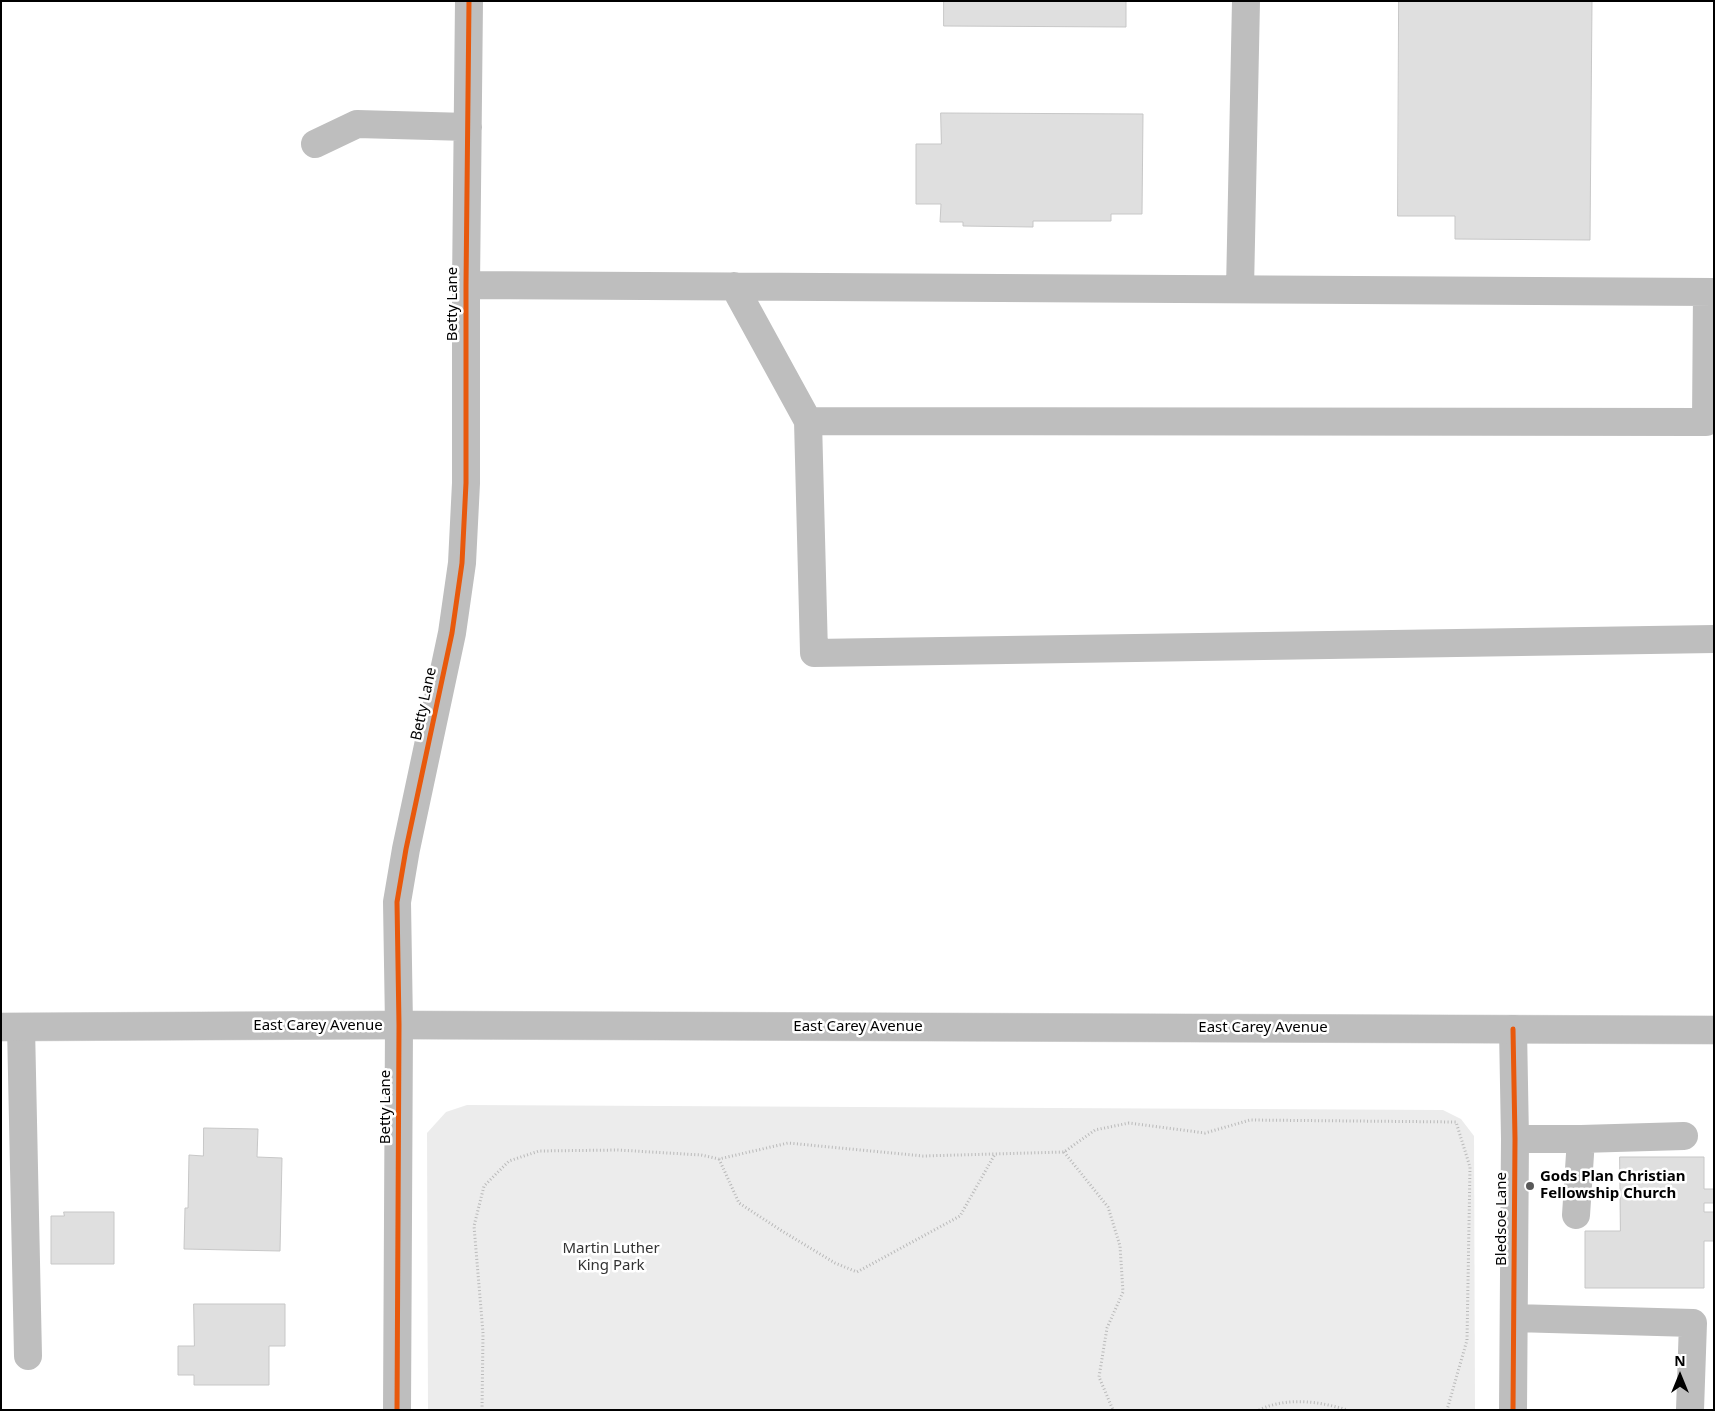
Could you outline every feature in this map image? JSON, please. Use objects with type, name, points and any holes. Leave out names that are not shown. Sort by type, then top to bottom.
[{"type":"street","name":"Betty Lane","points":[[398,1410],[399,1025],[397,902],[406,849],[452,633],[462,563],[466,483],[469,1]]},
{"type":"street","points":[[1240,289],[1246,1]]},
{"type":"street","points":[[316,144],[358,124],[468,127]]},
{"type":"street","points":[[466,285],[1710,292],[1710,430],[808,421]]},
{"type":"street","points":[[734,286],[808,421],[814,653],[1714,639]]},
{"type":"street","name":"East Carey Avenue","points":[[11,1027],[399,1025],[1714,1030]]},
{"type":"street","points":[[11,1027],[28,1356]]},
{"type":"street","name":"Bledsoe Lane","points":[[1513,1029],[1515,1139],[1513,1410]]},
{"type":"street","points":[[1515,1139],[1684,1136]]},
{"type":"street","points":[[1576,1215],[1580,1139]]},
{"type":"street","points":[[1514,1318],[1693,1323],[1690,1410]]},
{"type":"path","points":[[482,1410],[483,1333],[474,1226],[484,1186],[509,1161],[538,1151],[618,1150],[701,1155],[719,1159],[788,1143],[923,1156],[1064,1152],[1095,1130],[1129,1123],[1205,1133],[1250,1120],[1456,1122],[1470,1167],[1467,1340],[1447,1410]]},
{"type":"path","points":[[1064,1152],[1108,1207],[1120,1246],[1123,1292],[1107,1328],[1099,1377],[1113,1410]]},
{"type":"path","points":[[719,1159],[739,1202],[835,1263],[857,1272],[960,1216],[995,1154]]},
{"type":"path","points":[[1259,1410],[1267,1406],[1307,1401],[1347,1410]]},
{"type":"green space","name":"Martin Luther King Park","points":[[467,1105],[1443,1110],[1461,1119],[1474,1136],[1475,1410],[428,1410],[427,1133],[446,1112]]},
{"type":"building","points":[[944,1],[1126,1],[1126,27],[944,26]]},
{"type":"building","points":[[1399,1],[1592,1],[1590,240],[1455,239],[1455,216],[1398,216]]},
{"type":"building","points":[[941,113],[1143,114],[1142,214],[1111,214],[1111,221],[1033,221],[1033,227],[963,226],[963,222],[940,222],[941,204],[916,204],[916,144],[941,144]]},
{"type":"building","points":[[204,1128],[258,1129],[257,1157],[282,1158],[280,1251],[184,1249],[185,1208],[188,1208],[189,1155],[203,1156]]},
{"type":"building","points":[[1620,1157],[1704,1157],[1704,1189],[1714,1189],[1714,1203],[1704,1203],[1704,1212],[1714,1212],[1714,1241],[1704,1241],[1704,1288],[1585,1288],[1585,1231],[1620,1231]]},
{"type":"building","points":[[64,1212],[114,1212],[114,1264],[51,1264],[51,1216],[64,1216]]},
{"type":"building","points":[[194,1304],[285,1304],[285,1346],[269,1346],[269,1385],[194,1385],[194,1375],[178,1375],[178,1346],[194,1346]]},
{"type":"cycle path","points":[[397,1410],[399,1025],[397,902],[406,849],[452,633],[462,563],[466,483],[469,1]]},
{"type":"cycle path","points":[[1513,1029],[1515,1139],[1513,1410]]},
{"type":"place","name":"Gods Plan Christian Fellowship Church","points":[[1530,1186]]}]
